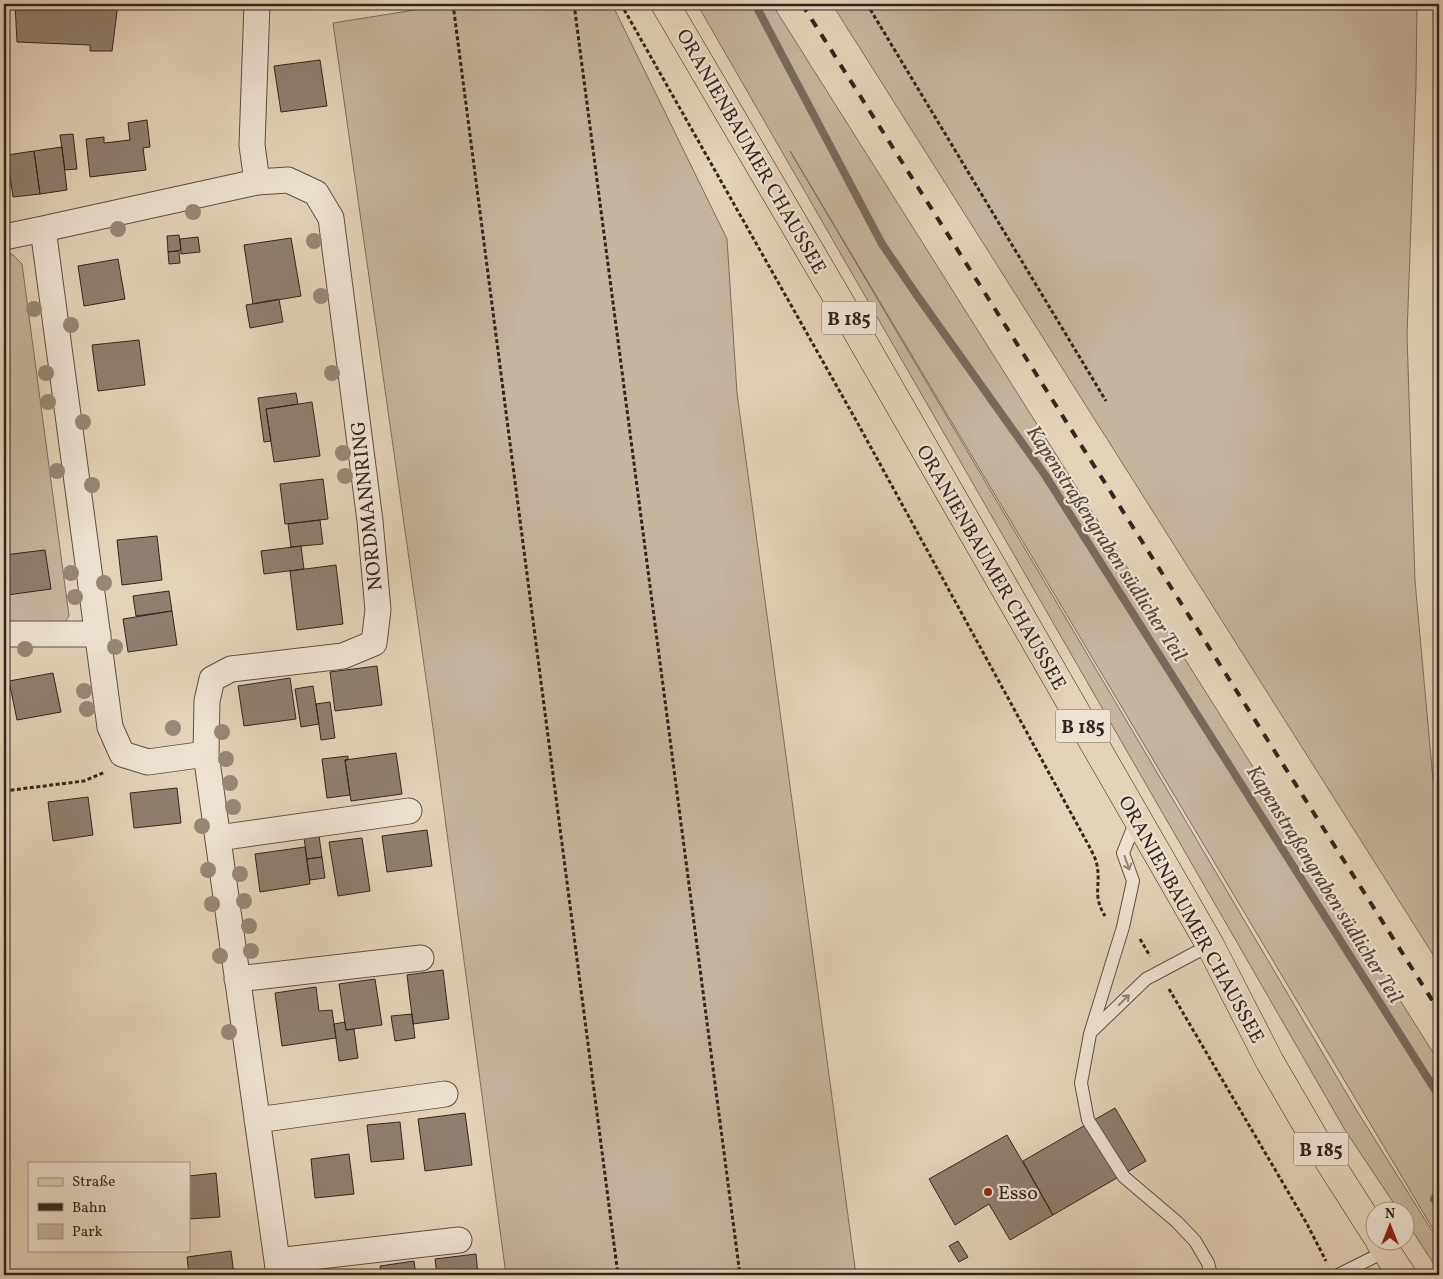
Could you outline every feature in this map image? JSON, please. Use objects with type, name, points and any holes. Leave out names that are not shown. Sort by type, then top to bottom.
[{"type":"main road","name":"ORANIENBAUMER CHAUSSEE","points":[[665,4],[856,329],[1210,945],[1270,1062],[1316,1142],[1366,1220]]},
{"type":"main road","name":"ORANIENBAUMER CHAUSSEE","points":[[1387,1252],[1402,1275]]},
{"type":"street","points":[[257,4],[252,145],[257,182]]},
{"type":"street","name":"NORDMANNRING","points":[[4,237],[257,182],[288,180],[316,193],[331,218],[370,521],[378,610],[374,643],[343,656],[231,670],[212,679],[207,701],[206,754],[278,1268],[459,1240]]},
{"type":"street","points":[[43,230],[110,727],[122,754],[148,762],[206,754]]},
{"type":"street","points":[[4,634],[98,634]]},
{"type":"street","points":[[218,838],[409,811]]},
{"type":"street","points":[[237,979],[421,958]]},
{"type":"street","points":[[257,1120],[445,1094]]},
{"type":"lane","points":[[1136,818],[1123,853],[1133,881],[1123,927],[1090,1034],[1081,1083],[1088,1120],[1124,1177],[1177,1222],[1195,1241],[1208,1263],[1211,1275]]},
{"type":"lane","points":[[1090,1034],[1146,979],[1210,945]]},
{"type":"lane","points":[[1333,1271],[1366,1251]]},
{"type":"path","points":[[453,4],[618,1275]]},
{"type":"path","points":[[574,4],[740,1275]]},
{"type":"path","points":[[620,4],[857,422],[1089,846],[1097,865],[1097,897],[1105,917],[1138,936],[1333,1271]]},
{"type":"path","points":[[867,4],[1106,401]]},
{"type":"path","points":[[4,791],[84,781],[104,774],[122,754]]},
{"type":"green space","points":[[452,4],[612,4],[727,239],[737,393],[856,1275],[506,1275],[433,728],[333,23]]},
{"type":"green space","points":[[697,4],[772,4],[1439,1062],[1439,1239],[790,151],[1354,1106],[1414,1202],[1393,1202],[1345,1130]]},
{"type":"green space","points":[[832,4],[1417,4],[1407,335],[1415,581],[1439,846],[1439,964]]},
{"type":"green space","points":[[4,250],[13,255],[22,264],[69,616],[65,622],[4,625]]},
{"type":"green space","points":[[1416,1205],[1439,1242],[1439,1272],[1416,1236]]},
{"type":"building","points":[[15,4],[118,4],[112,51],[90,51],[90,45],[17,42]]},
{"type":"building","points":[[320,60],[327,106],[281,112],[274,66]]},
{"type":"building","points":[[147,120],[150,147],[143,148],[146,170],[90,177],[86,139],[104,137],[104,143],[130,140],[128,123]]},
{"type":"building","points":[[73,134],[77,169],[65,170],[60,135]]},
{"type":"building","points":[[62,147],[67,190],[40,194],[34,151]]},
{"type":"building","points":[[34,151],[40,194],[13,197],[7,155]]},
{"type":"building","points":[[4,162],[7,162],[10,186],[4,187]]},
{"type":"building","points":[[179,235],[181,250],[168,252],[167,236]]},
{"type":"building","points":[[198,237],[200,252],[181,254],[180,239]]},
{"type":"building","points":[[291,238],[301,296],[253,304],[244,245]]},
{"type":"building","points":[[179,251],[180,263],[169,264],[168,252]]},
{"type":"building","points":[[118,259],[125,299],[84,306],[78,266]]},
{"type":"building","points":[[279,299],[283,322],[250,328],[246,305]]},
{"type":"building","points":[[139,340],[145,385],[98,391],[92,345]]},
{"type":"building","points":[[296,393],[298,404],[266,409],[271,441],[264,442],[258,398]]},
{"type":"building","points":[[312,402],[320,456],[274,462],[266,409]]},
{"type":"building","points":[[323,479],[328,519],[285,524],[280,484]]},
{"type":"building","points":[[320,520],[323,544],[291,547],[288,524]]},
{"type":"building","points":[[157,536],[162,580],[122,585],[117,540]]},
{"type":"building","points":[[301,546],[304,569],[264,574],[261,551]]},
{"type":"building","points":[[45,550],[51,589],[7,595],[4,555]]},
{"type":"building","points":[[336,565],[343,624],[297,630],[290,571]]},
{"type":"building","points":[[169,591],[172,611],[136,616],[133,596]]},
{"type":"building","points":[[172,611],[177,645],[128,652],[123,619]]},
{"type":"building","points":[[377,666],[382,705],[335,711],[330,672]]},
{"type":"building","points":[[53,673],[61,712],[17,720],[9,681]]},
{"type":"building","points":[[290,678],[296,719],[244,726],[238,686]]},
{"type":"building","points":[[313,686],[319,724],[301,727],[295,689]]},
{"type":"building","points":[[330,702],[335,738],[321,740],[316,704]]},
{"type":"building","points":[[396,753],[402,794],[351,801],[345,760]]},
{"type":"building","points":[[348,756],[348,760],[345,760],[350,795],[327,798],[322,759]]},
{"type":"building","points":[[177,788],[181,823],[134,828],[130,793]]},
{"type":"building","points":[[88,797],[93,835],[53,841],[48,802]]},
{"type":"building","points":[[427,830],[432,866],[387,872],[382,836]]},
{"type":"building","points":[[319,836],[322,857],[307,859],[304,838]]},
{"type":"building","points":[[362,838],[370,891],[338,896],[329,842]]},
{"type":"building","points":[[305,847],[310,884],[260,892],[255,854]]},
{"type":"building","points":[[322,857],[325,878],[310,880],[307,859]]},
{"type":"building","points":[[443,970],[449,1019],[413,1024],[407,975]]},
{"type":"building","points":[[375,979],[382,1025],[346,1030],[339,984]]},
{"type":"building","points":[[316,987],[319,1011],[332,1010],[336,1038],[282,1046],[275,993]]},
{"type":"building","points":[[412,1014],[415,1038],[395,1041],[391,1016]]},
{"type":"building","points":[[345,1022],[346,1030],[354,1029],[358,1058],[339,1061],[334,1024]]},
{"type":"building","points":[[1115,1108],[1146,1161],[1053,1215],[1023,1161]]},
{"type":"building","points":[[465,1113],[472,1165],[425,1171],[418,1119]]},
{"type":"building","points":[[400,1122],[404,1159],[371,1162],[367,1125]]},
{"type":"building","name":"Esso","points":[[1007,1135],[1053,1215],[1010,1240],[989,1204],[955,1225],[929,1179]]},
{"type":"building","points":[[349,1154],[354,1194],[315,1198],[311,1159]]},
{"type":"building","points":[[216,1173],[220,1217],[190,1219],[190,1176]]},
{"type":"building","points":[[958,1241],[968,1257],[959,1262],[949,1246]]},
{"type":"building","points":[[231,1251],[234,1275],[189,1275],[187,1257]]},
{"type":"building","points":[[476,1254],[478,1275],[437,1275],[435,1259]]},
{"type":"building","points":[[414,1261],[416,1275],[382,1275],[380,1266]]},
{"type":"building","points":[[353,1271],[354,1275],[314,1275]]},
{"type":"waterway","name":"Kapenstraßengraben südlicher Teil","points":[[755,4],[882,244],[1045,475],[1439,1096]]},
{"type":"waterway","name":"Kapenstraßengraben südlicher Teil","points":[[1434,1199],[1439,1190]]},
{"type":"railway","points":[[802,4],[1439,1011]]},
{"type":"place","name":"Esso","points":[[988,1192]]}]
